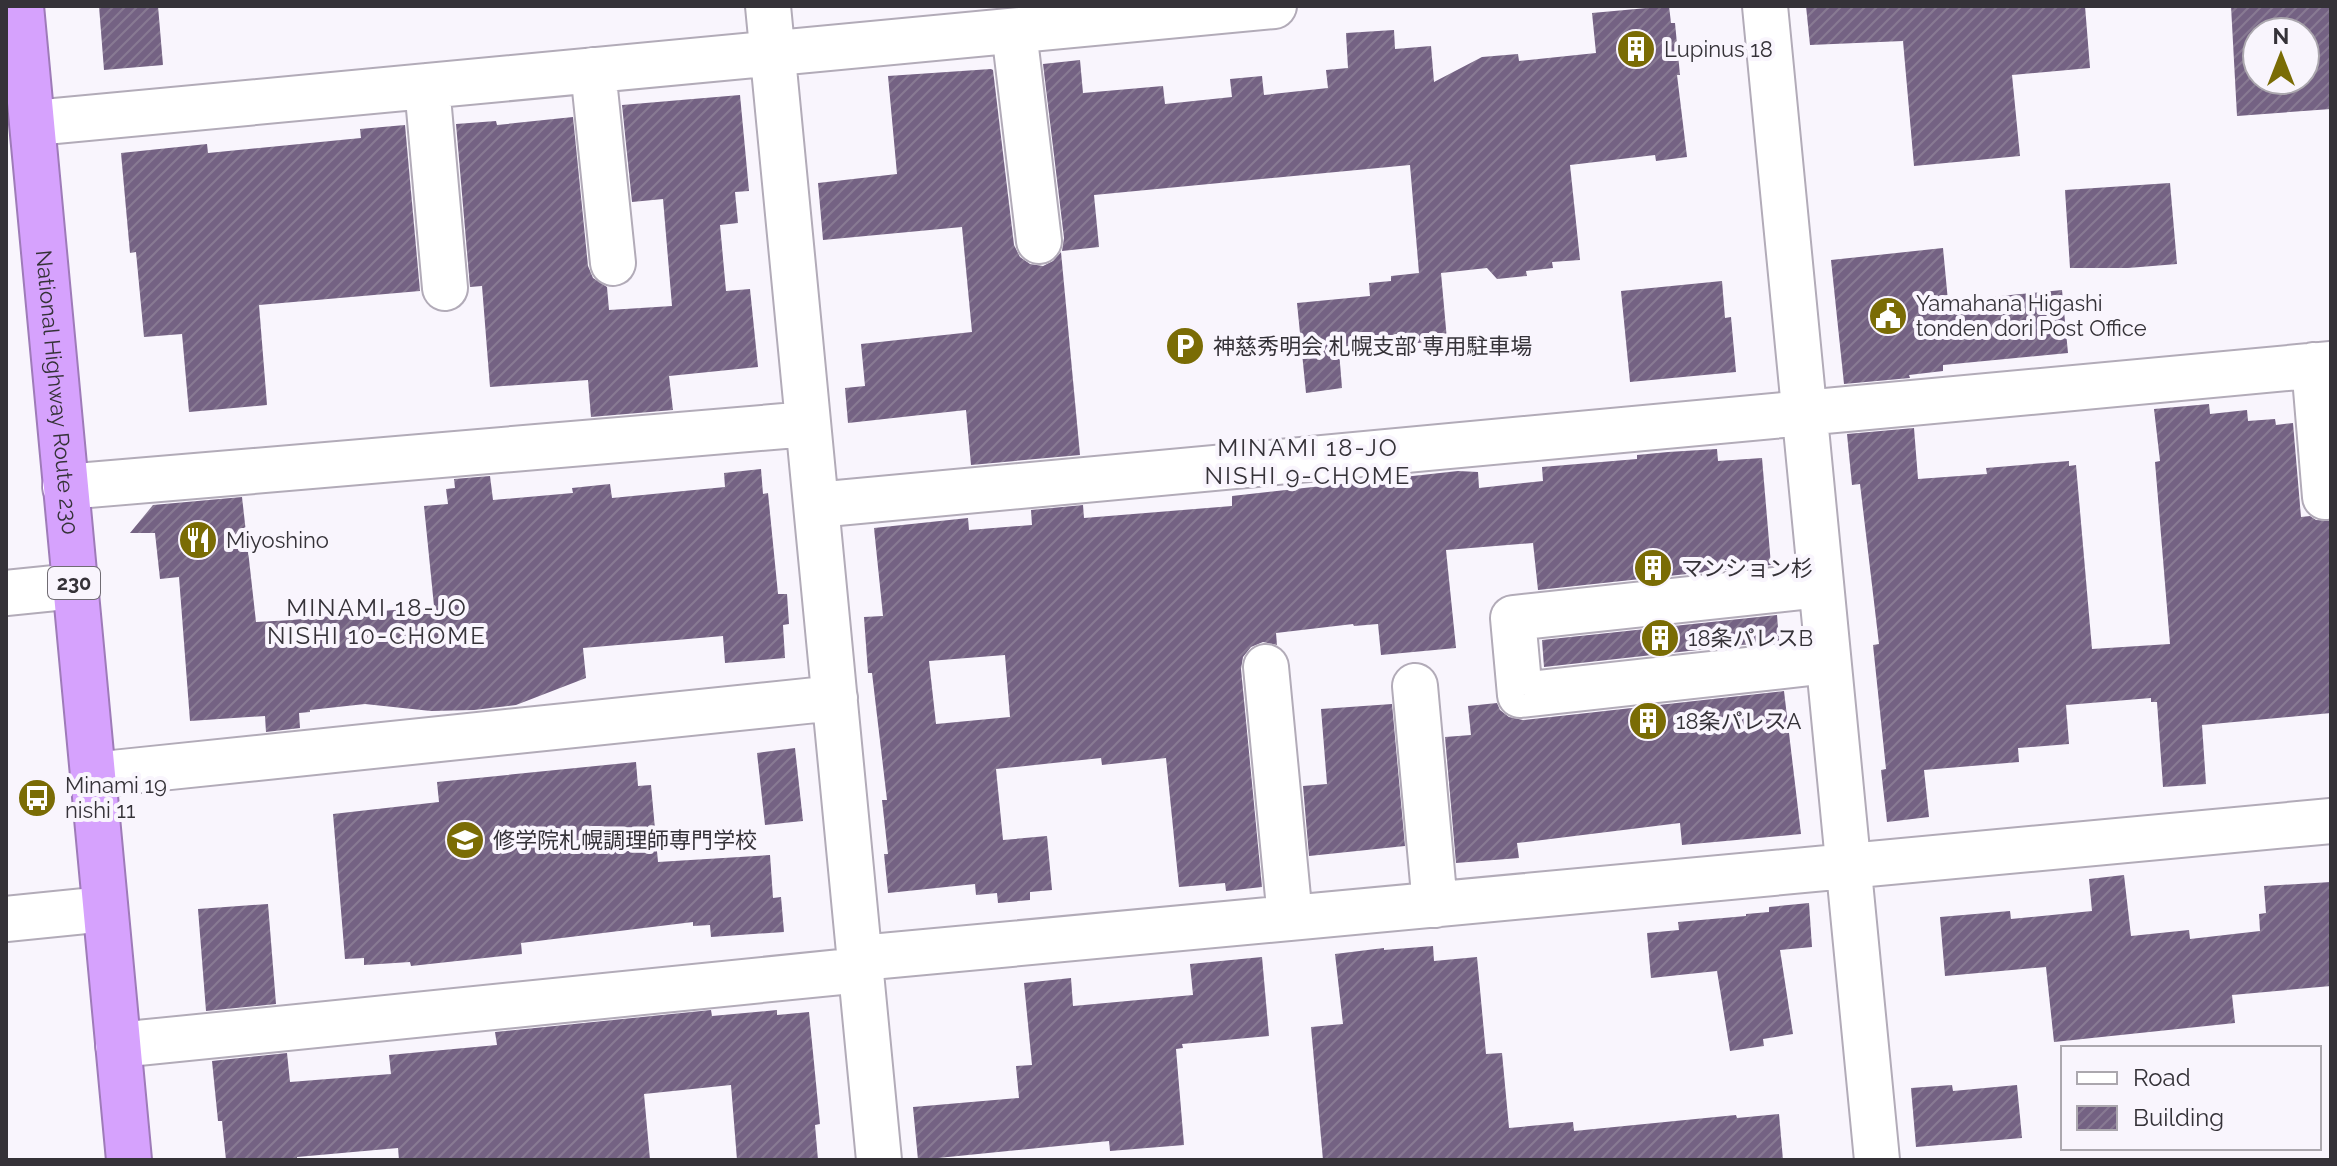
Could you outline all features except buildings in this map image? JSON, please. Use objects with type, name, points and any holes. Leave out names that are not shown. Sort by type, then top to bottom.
[{"type":"highway","name":"National Highway Route 230","points":[[21,6],[17,64],[34,123],[129,1160]]},
{"type":"street","points":[[768,6],[879,1160]]},
{"type":"street","points":[[34,123],[1274,6]]},
{"type":"street","points":[[1765,6],[1877,1160]]},
{"type":"street","points":[[1014,31],[1039,241]]},
{"type":"street","points":[[593,70],[613,263]]},
{"type":"street","points":[[427,86],[445,288]]},
{"type":"street","points":[[816,505],[2322,365],[2325,497],[2331,496]]},
{"type":"street","points":[[65,487],[808,424]]},
{"type":"street","points":[[1821,585],[1513,618],[1520,695],[1828,661]]},
{"type":"street","points":[[6,593],[75,586]]},
{"type":"street","points":[[1266,667],[1290,918]]},
{"type":"street","points":[[1415,686],[1435,905]]},
{"type":"street","points":[[93,775],[835,698]]},
{"type":"street","points":[[118,1045],[1290,918],[2331,821]]},
{"type":"street","points":[[6,919],[105,909]]},
{"type":"place","name":"Lupinus 18","points":[[1636,49]]},
{"type":"place","name":"Yamahana Higashi tonden dori Post Office","points":[[1888,316]]},
{"type":"place","name":"神慈秀明会 札幌支部 専用駐車場","points":[[1185,346]]},
{"type":"place","name":"Miyoshino","points":[[198,540]]},
{"type":"place","name":"マンション杉","points":[[1653,568]]},
{"type":"place","name":"18条パレスB","points":[[1660,638]]},
{"type":"place","name":"18条パレスA","points":[[1648,721]]},
{"type":"place","name":"Minami 19 nishi 11","points":[[37,798]]},
{"type":"place","name":"修学院札幌調理師専門学校","points":[[465,840]]},
{"type":"district","name":"MINAMI 18-JO NISHI 9-CHOME","points":[[1308,461]]},
{"type":"district","name":"MINAMI 18-JO NISHI 10-CHOME","points":[[377,621]]}]
